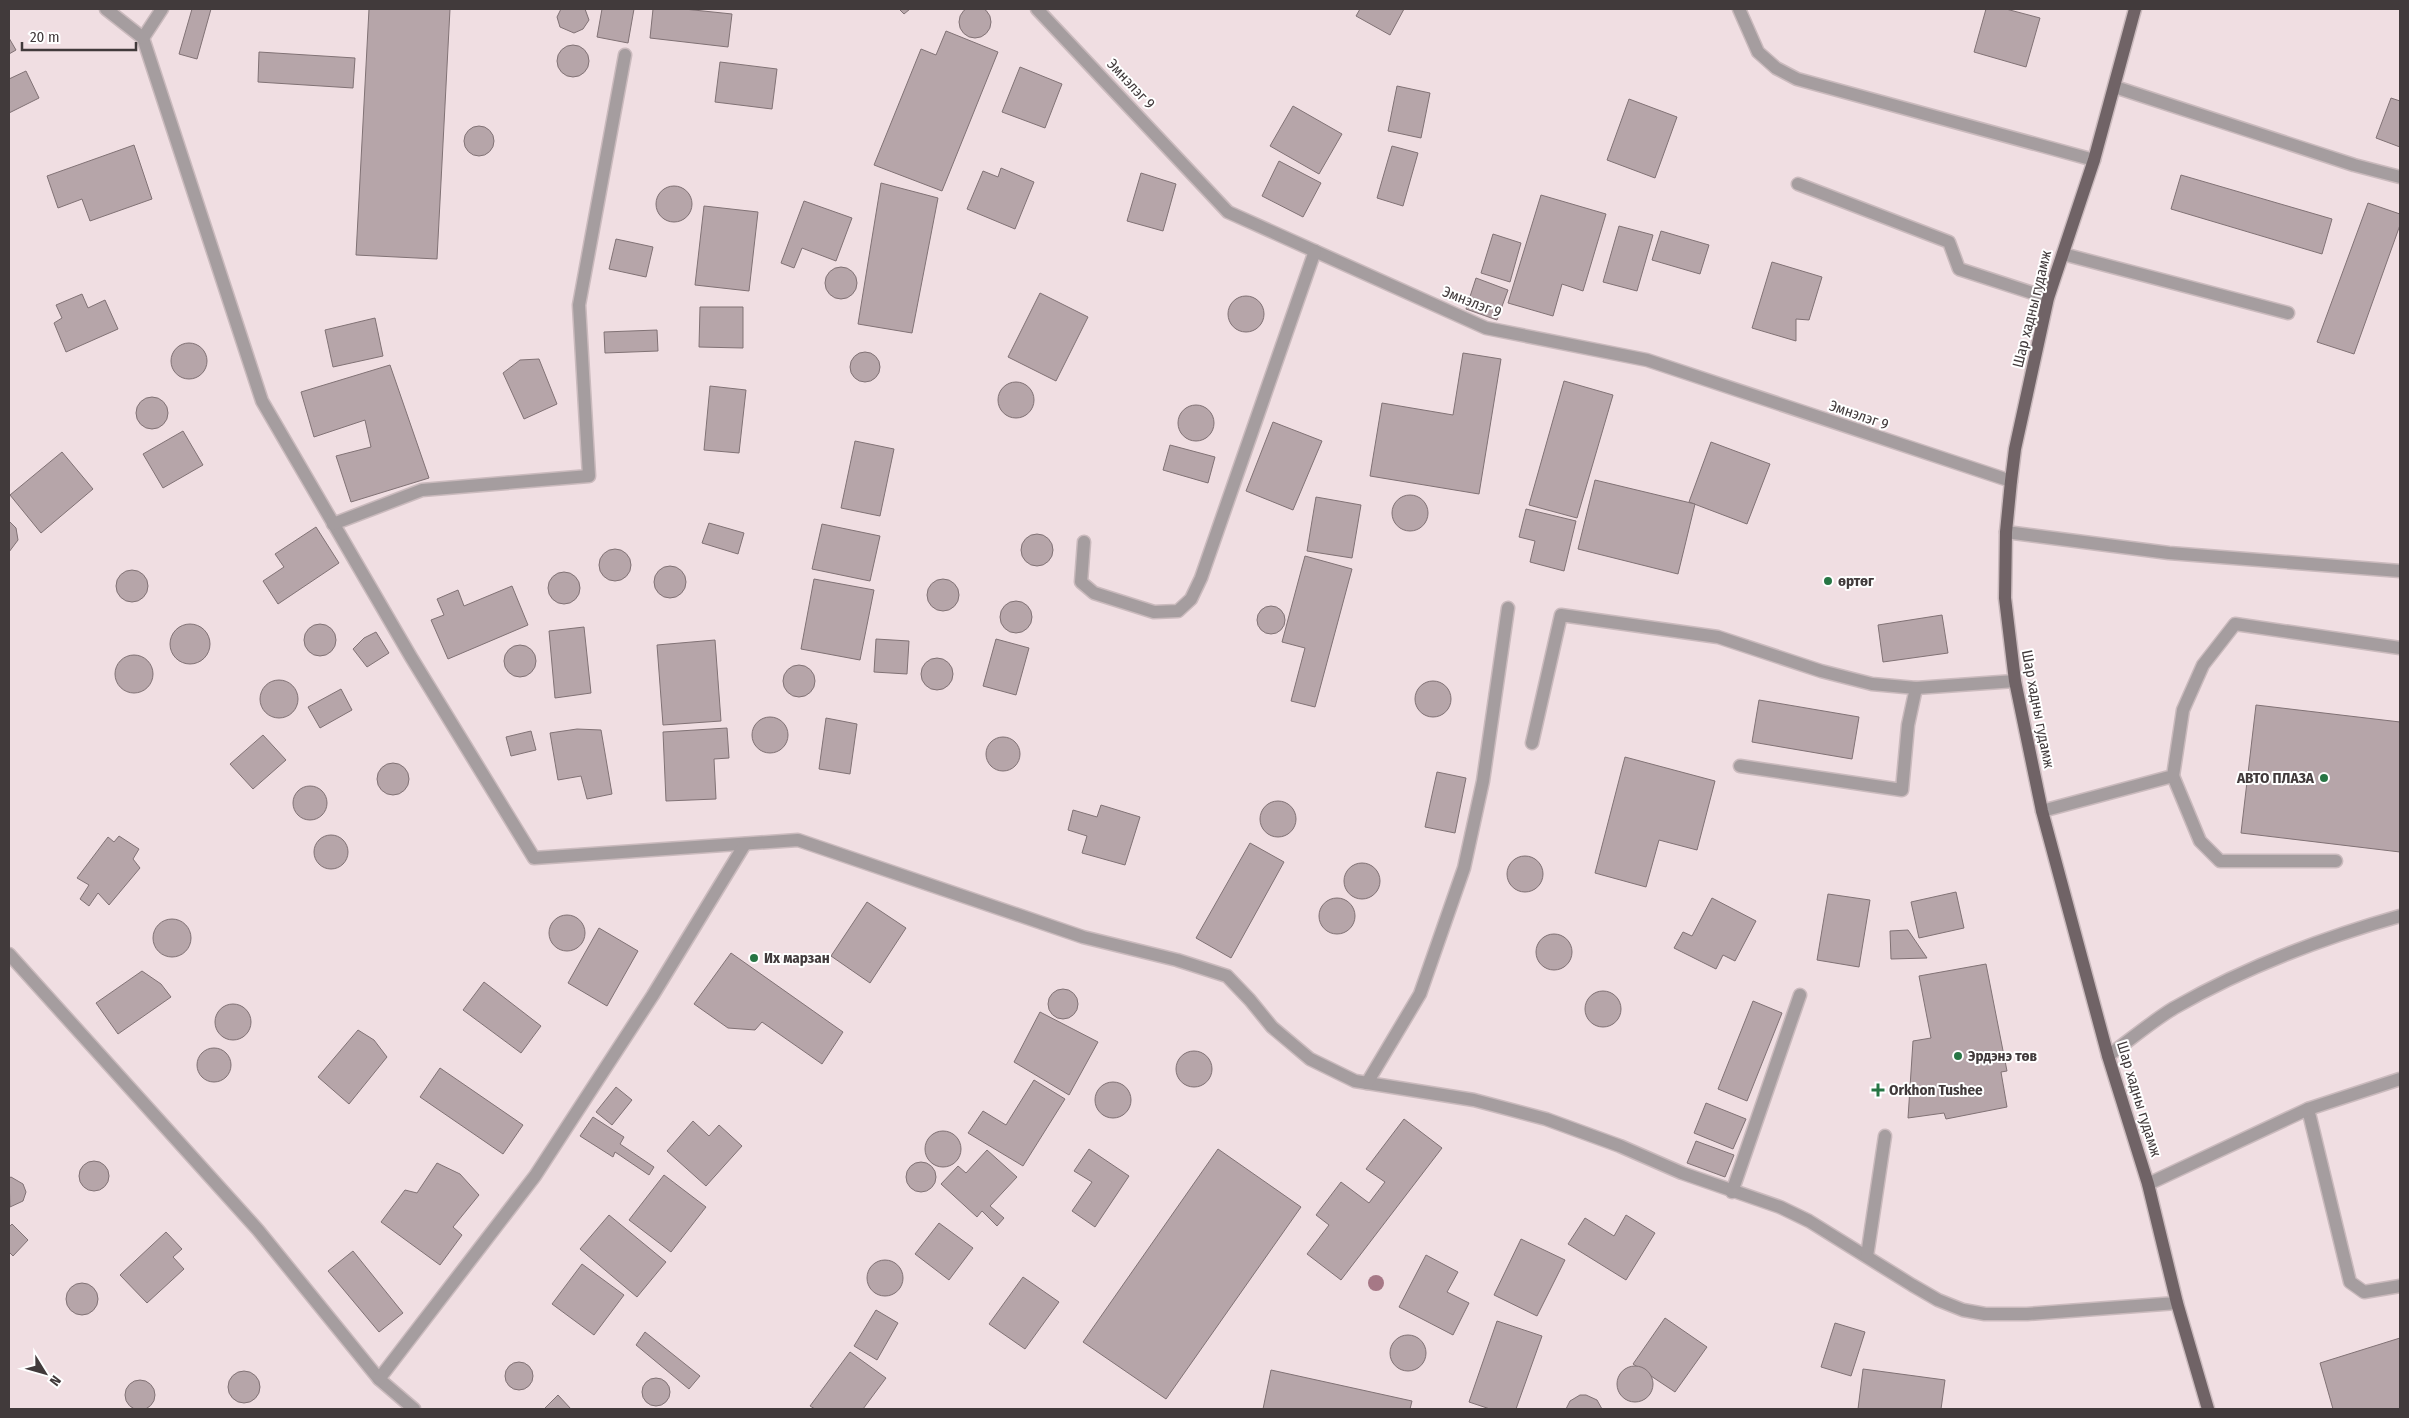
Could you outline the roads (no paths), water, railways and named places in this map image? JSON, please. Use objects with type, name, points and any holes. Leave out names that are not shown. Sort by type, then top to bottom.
[{"type":"main road","name":"Шар хадны гудамж","points":[[2136,9],[2094,160],[2048,298],[2011,481],[2006,532],[2005,598],[2015,681],[2042,811],[2108,1056],[2148,1184],[2177,1303],[2208,1409]]},
{"type":"street","points":[[106,9],[143,38],[262,401],[333,524],[534,858],[798,840],[1083,937],[1177,960],[1227,976],[1250,1000],[1272,1028],[1310,1059],[1355,1081],[1474,1100],[1546,1119],[1620,1146],[1732,1192],[1780,1207],[1809,1221],[1938,1300],[1963,1310],[1985,1314],[2027,1314],[2177,1303]]},
{"type":"street","points":[[143,38],[162,9]]},
{"type":"street","name":"Эмнэлэг 9","points":[[1036,9],[1228,212],[1486,328],[1646,360],[2011,481]]},
{"type":"street","points":[[1739,9],[1758,52],[1776,68],[1797,79],[2094,160]]},
{"type":"street","points":[[333,524],[422,490],[589,476],[579,305],[625,55]]},
{"type":"street","points":[[2115,87],[2354,165],[2400,177]]},
{"type":"street","points":[[1798,184],[1948,242],[1959,269],[2048,298]]},
{"type":"street","points":[[1084,542],[1081,582],[1094,593],[1154,612],[1178,611],[1191,599],[1201,578],[1315,251]]},
{"type":"street","points":[[2063,254],[2288,314]]},
{"type":"street","points":[[2006,532],[2169,553],[2400,571]]},
{"type":"street","points":[[1367,1083],[1420,994],[1464,868],[1483,781],[1508,608]]},
{"type":"street","points":[[1532,743],[1561,615],[1718,637],[1821,671],[1863,682],[1916,688],[2015,681]]},
{"type":"street","points":[[2336,861],[2220,861],[2200,841],[2173,776],[2183,710],[2203,665],[2234,624],[2400,648]]},
{"type":"street","points":[[1740,766],[1902,790],[1908,725],[1916,688]]},
{"type":"street","points":[[2042,811],[2173,776]]},
{"type":"street","points":[[379,1379],[535,1176],[653,995],[744,844]]},
{"type":"street","points":[[2108,1056],[2172,1009],[2224,982],[2348,931],[2400,916]]},
{"type":"street","points":[[9,954],[258,1230],[379,1379],[414,1409]]},
{"type":"street","points":[[1732,1192],[1800,996]]},
{"type":"street","points":[[2148,1184],[2308,1109],[2400,1079]]},
{"type":"street","points":[[2308,1109],[2350,1282],[2364,1292],[2400,1286]]},
{"type":"street","points":[[1867,1256],[1884,1136]]},
{"type":"place","name":"өртөг","points":[[1828,581]]},
{"type":"place","name":"АВТО ПЛАЗА","points":[[2324,778]]},
{"type":"place","name":"Их марзан","points":[[754,958]]},
{"type":"place","name":"Эрдэнэ төв","points":[[1958,1056]]},
{"type":"place","name":"Orkhon Tushee","points":[[1878,1090]]}]
